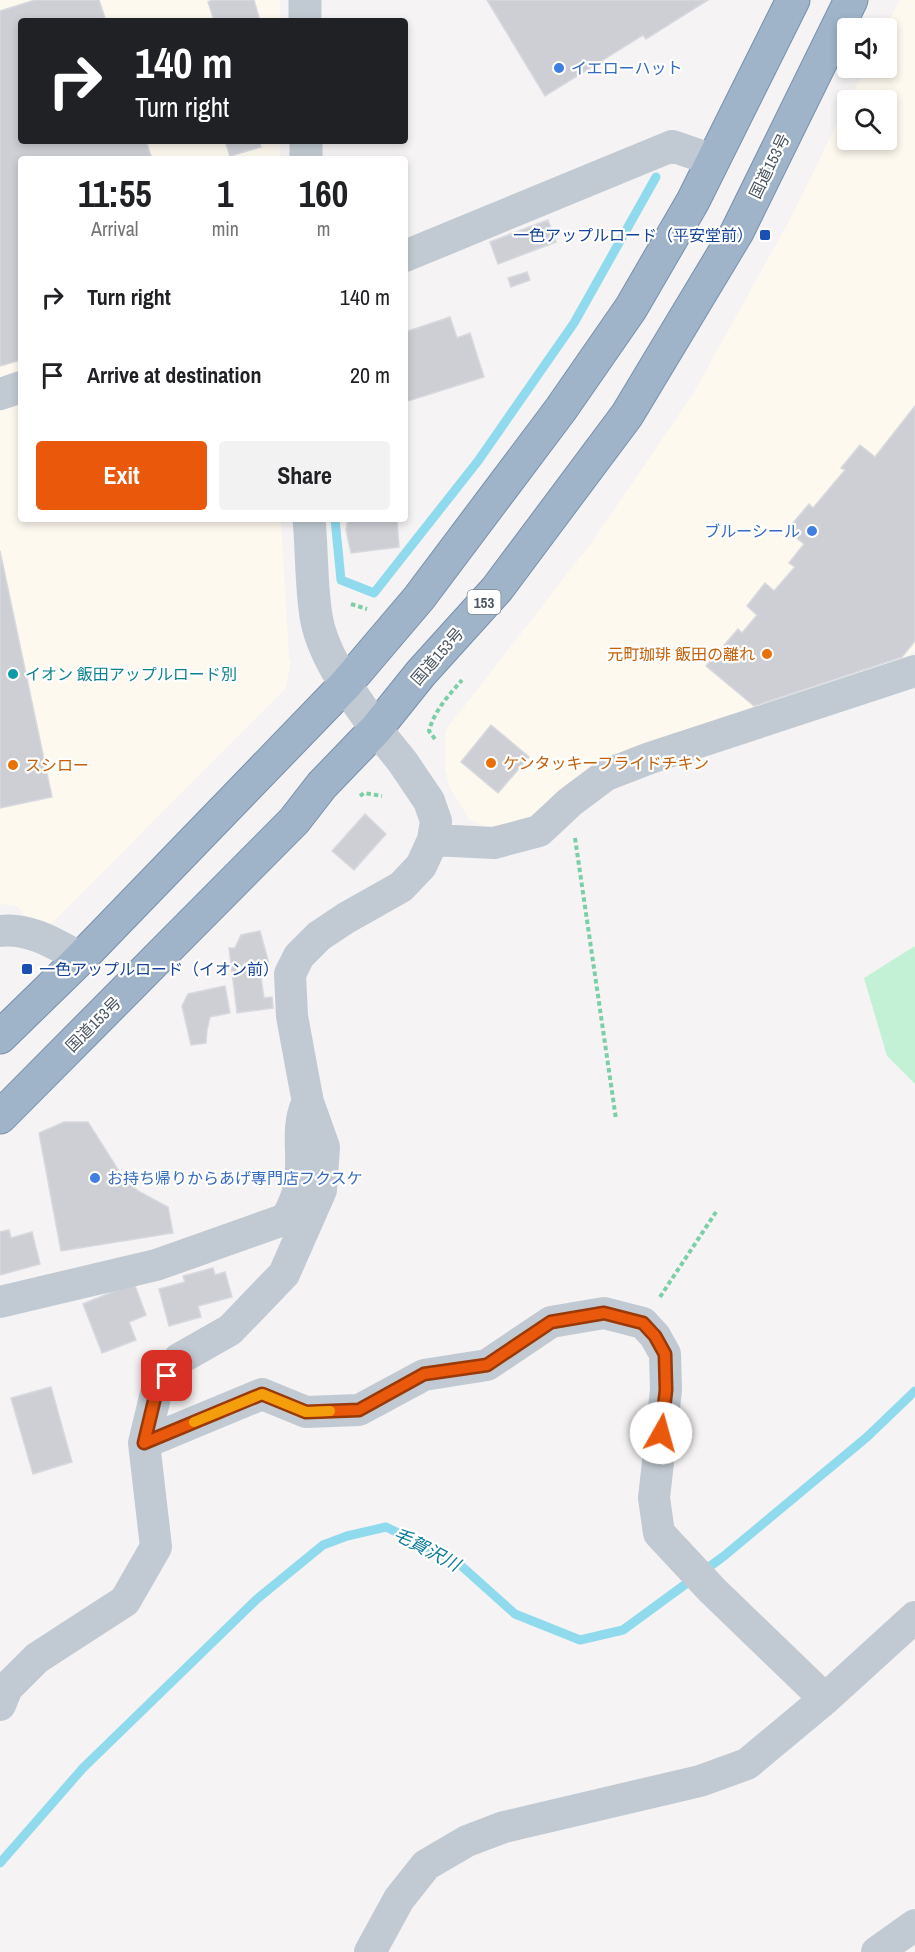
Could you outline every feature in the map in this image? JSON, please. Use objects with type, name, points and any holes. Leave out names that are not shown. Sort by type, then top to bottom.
[{"type":"highway","points":[[0,1037],[81,958],[345,685],[419,598],[561,409],[631,309],[693,201],[793,0]]},
{"type":"highway","name":"国道153号","points":[[0,1117],[294,821],[322,785],[376,729],[421,673],[497,589],[627,415],[737,232],[851,0]]},
{"type":"street","points":[[305,0],[305,18]]},
{"type":"street","points":[[408,255],[672,146],[713,160]]},
{"type":"street","points":[[0,394],[18,388]]},
{"type":"street","points":[[0,1705],[8,1688],[37,1658],[125,1601],[156,1547],[144,1443],[156,1393],[179,1359],[230,1330],[284,1274],[321,1190],[324,1147],[308,1102],[292,1016],[290,974],[299,956],[319,936],[401,887],[421,866],[433,840],[436,821],[429,801],[345,685],[324,642],[316,618],[309,522]]},
{"type":"street","points":[[433,840],[494,843],[539,831],[570,802],[606,775],[650,758],[915,671]]},
{"type":"street","points":[[0,931],[28,933],[81,958]]},
{"type":"street","points":[[0,1302],[156,1265],[286,1219],[297,1196],[301,1179],[301,1118],[308,1102]]},
{"type":"street","points":[[144,1443],[262,1394],[306,1412],[359,1410],[424,1374],[487,1365],[551,1322],[604,1313],[643,1323],[655,1336],[665,1354],[666,1390],[654,1498],[659,1533],[712,1590],[825,1699]]},
{"type":"street","points":[[370,1952],[399,1899],[426,1865],[467,1840],[504,1827],[700,1781],[747,1764],[825,1699],[915,1617]]},
{"type":"street","points":[[878,1952],[915,1925]]},
{"type":"path","points":[[570,802],[616,1119]]},
{"type":"path","points":[[643,1323],[716,1212]]},
{"type":"shaded area","points":[[0,0],[280,0],[280,18],[18,18],[18,144],[280,144],[280,156],[18,156],[18,377],[0,383]]},
{"type":"shaded area","points":[[900,0],[915,0],[915,649],[905,661],[601,759],[537,816],[520,824],[487,828],[469,819],[450,788],[445,770],[445,731],[592,542],[693,394],[790,219],[837,124],[837,150],[897,150],[897,90],[854,90],[861,78],[897,78],[897,18],[890,18]]},
{"type":"shaded area","points":[[18,406],[18,522],[281,522],[291,661],[286,688],[48,927],[27,919],[17,906],[0,904],[0,411]]},
{"type":"green space","points":[[915,946],[915,1084],[887,1056],[864,978]]},
{"type":"building","points":[[35,0],[99,0],[105,18],[18,18],[18,144],[147,144],[151,156],[18,156],[18,361],[0,366],[0,11]]},
{"type":"building","points":[[212,0],[254,0],[259,18],[213,18],[208,2]]},
{"type":"building","name":"イエローハット","points":[[487,0],[708,0],[646,39],[643,35],[545,96]]},
{"type":"building","points":[[226,144],[260,144],[261,147],[230,156]]},
{"type":"building","points":[[548,220],[556,242],[498,264],[490,242]]},
{"type":"building","points":[[527,272],[530,280],[511,287],[508,278]]},
{"type":"building","points":[[450,317],[457,338],[470,333],[484,377],[408,401],[408,331]]},
{"type":"building","points":[[915,406],[915,641],[902,657],[754,706],[706,666],[738,629],[742,633],[757,615],[747,606],[765,583],[774,591],[795,567],[789,563],[804,544],[787,530],[809,504],[813,508],[845,470],[841,468],[860,445],[875,457]]},
{"type":"building","points":[[347,522],[397,522],[399,547],[351,553],[346,530]]},
{"type":"building","name":"イオン 飯田アップルロード別","points":[[0,551],[52,797],[0,808]]},
{"type":"building","points":[[491,725],[529,757],[498,793],[461,762]]},
{"type":"building","points":[[365,814],[386,834],[354,870],[332,851]]},
{"type":"building","points":[[260,931],[269,964],[259,965],[264,998],[272,997],[273,1008],[237,1013],[229,948],[235,948],[241,935]]},
{"type":"building","points":[[225,986],[230,1013],[210,1017],[206,1043],[191,1045],[182,1006],[188,994]]},
{"type":"building","points":[[64,1122],[88,1122],[122,1176],[138,1191],[168,1207],[173,1233],[61,1251],[39,1133]]},
{"type":"building","points":[[9,1230],[11,1238],[32,1232],[40,1264],[0,1275],[0,1232]]},
{"type":"building","points":[[213,1268],[215,1275],[225,1272],[232,1297],[198,1306],[201,1317],[169,1326],[159,1289],[185,1282],[183,1276]]},
{"type":"building","points":[[134,1283],[146,1315],[129,1322],[136,1340],[102,1353],[83,1304]]},
{"type":"building","points":[[51,1387],[72,1462],[33,1474],[11,1398]]},
{"type":"waterway","points":[[335,522],[341,580],[374,593],[478,461],[574,323],[656,177]]},
{"type":"waterway","name":"毛賀沢川","points":[[0,1863],[83,1768],[257,1599],[323,1545],[347,1536],[386,1527],[457,1562],[515,1614],[580,1640],[623,1630],[724,1556],[867,1437],[915,1391]]},
{"type":"slow traffic","points":[[194,1422],[262,1394],[306,1412],[330,1411]]},
{"type":"place","name":"イエローハット","points":[[559,68]]},
{"type":"place","name":"一色アップルロード（平安堂前）","points":[[765,235]]},
{"type":"place","name":"ブルーシール","points":[[812,531]]},
{"type":"place","name":"元町珈琲 飯田の離れ","points":[[767,654]]},
{"type":"place","name":"イオン 飯田アップルロード別","points":[[13,674]]},
{"type":"place","name":"ケンタッキーフライドチキン","points":[[491,763]]},
{"type":"place","name":"スシロー","points":[[13,765]]},
{"type":"place","name":"一色アップルロード（イオン前）","points":[[27,969]]},
{"type":"place","name":"お持ち帰りからあげ専門店フクスケ","points":[[95,1178]]},
{"type":"route","points":[[167,1376],[156,1393],[144,1443],[262,1394],[306,1412],[359,1410],[424,1374],[487,1365],[551,1322],[604,1313],[643,1323],[655,1336],[665,1354],[666,1390],[661,1433]]}]
